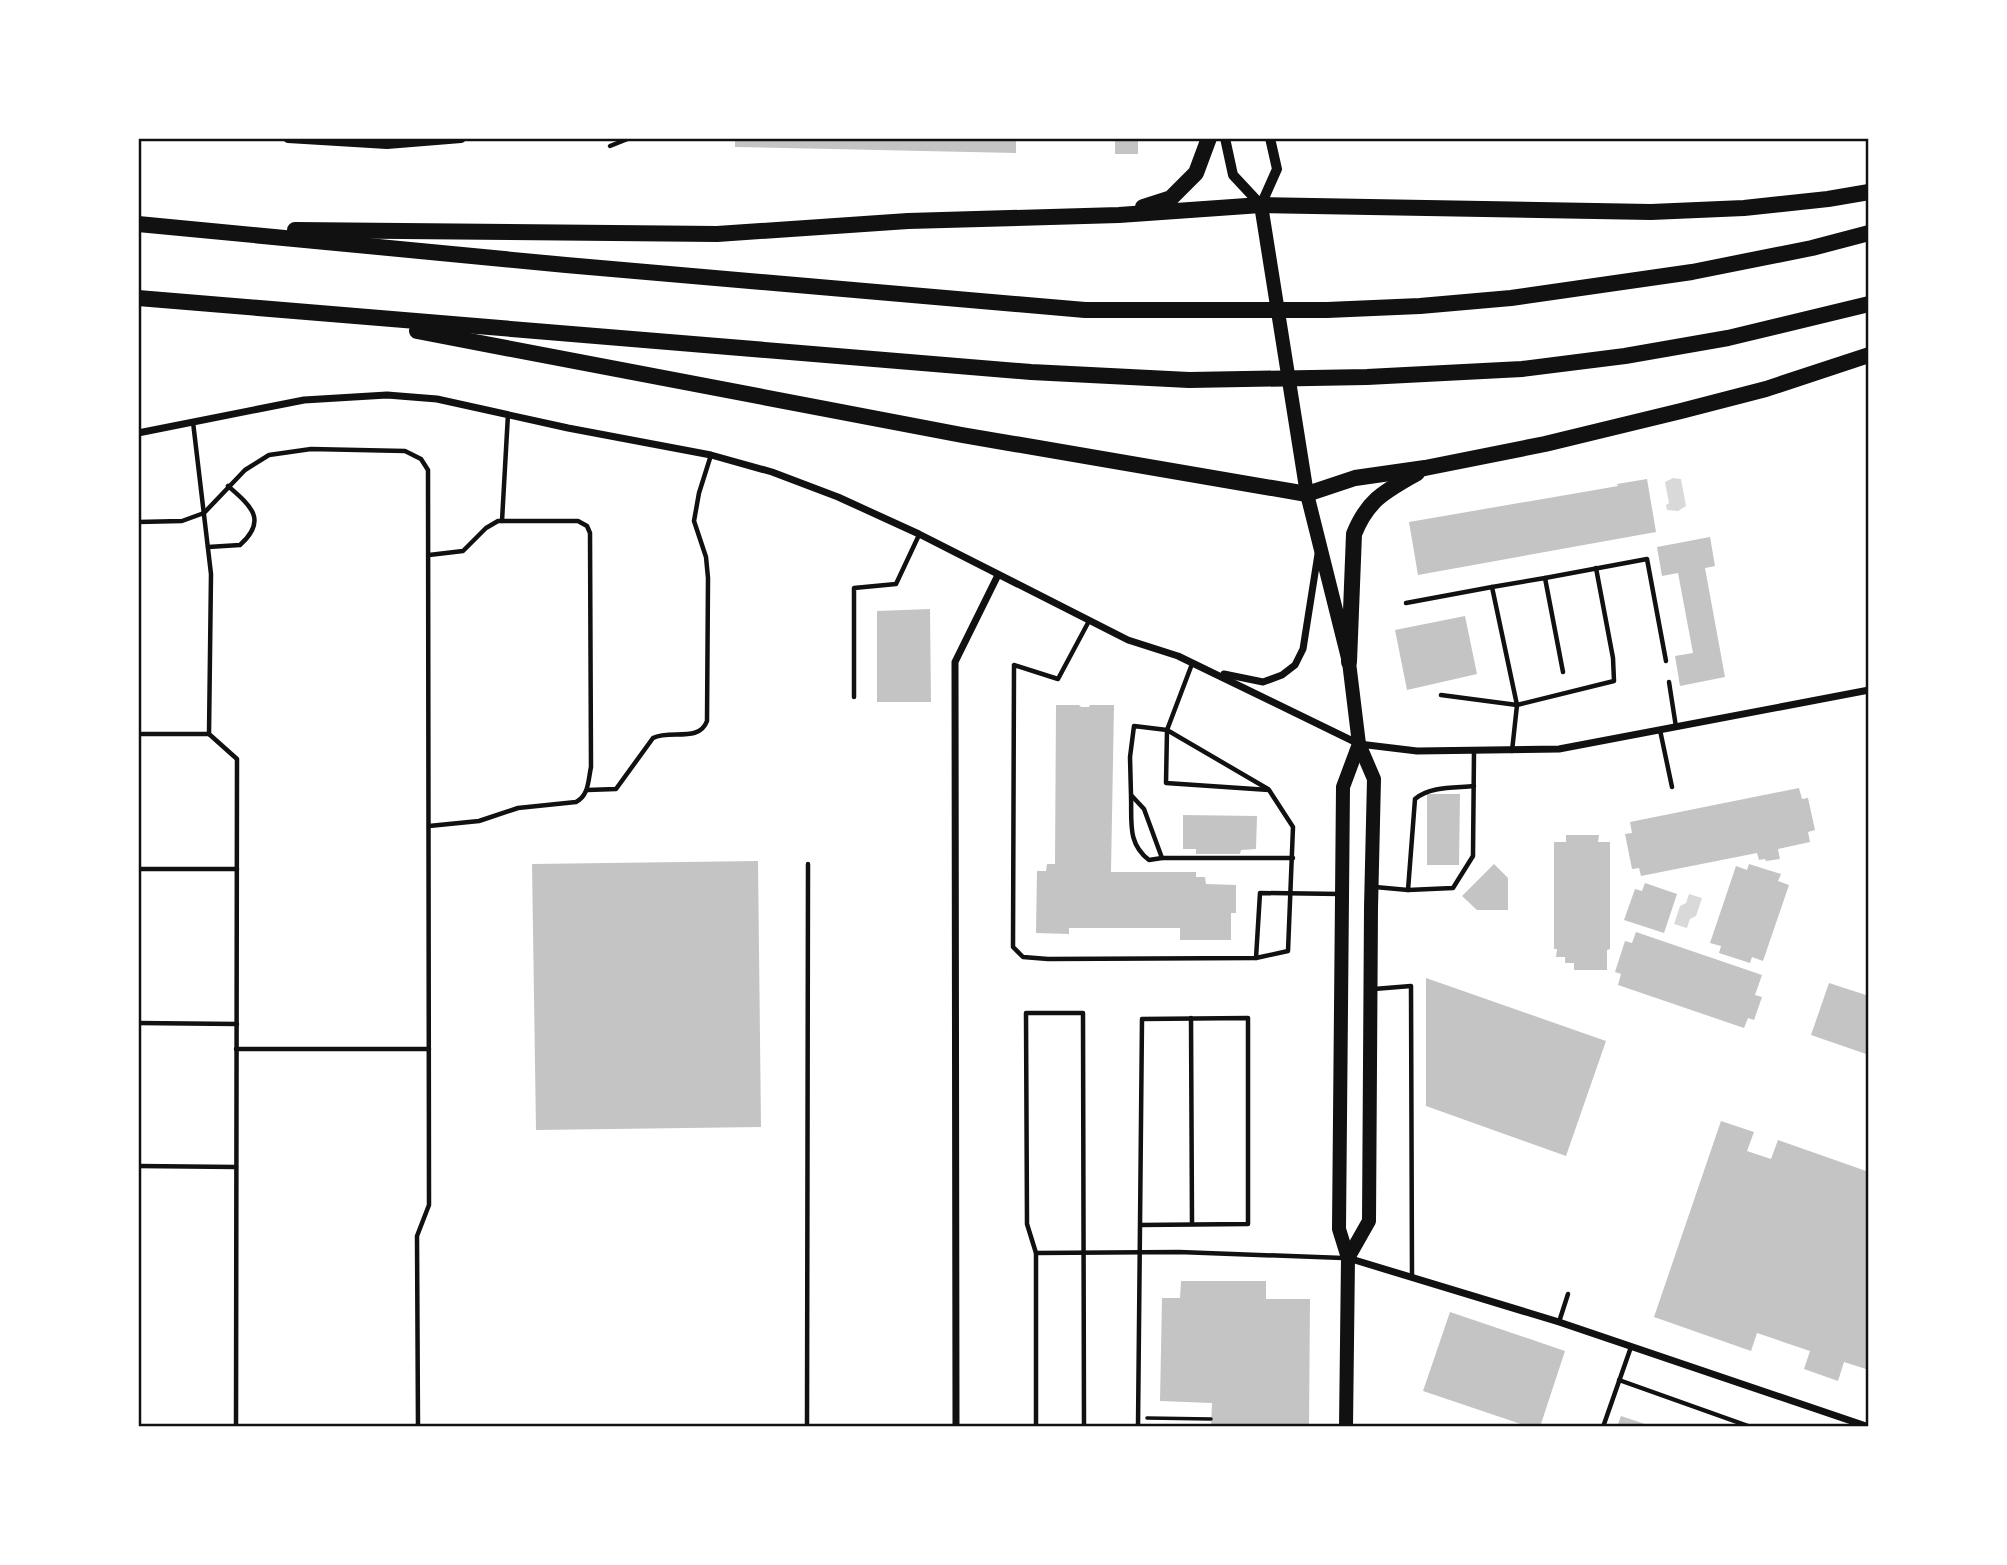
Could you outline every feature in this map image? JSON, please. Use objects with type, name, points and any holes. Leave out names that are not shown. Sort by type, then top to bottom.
[{"type":"highway","points":[[1119,215],[1171,198],[1196,173],[1209,138]]},
{"type":"highway","points":[[188,229],[717,234],[908,221],[1119,215],[1261,205],[1651,212],[1744,208],[1869,192]]},
{"type":"highway","points":[[138,224],[1085,310],[1327,310],[1420,306],[1601,287],[1812,248],[1869,233]]},
{"type":"highway","points":[[138,298],[1017,371],[1189,380],[1367,377],[1521,369],[1625,356],[1728,338],[1869,304]]},
{"type":"highway","points":[[336,315],[962,435],[1307,494],[1355,478],[1425,468],[1545,444],[1681,411],[1766,388],[1869,355]]},
{"type":"highway","points":[[1349,662],[1354,534],[1361,515],[1370,503],[1383,493],[1425,468]]},
{"type":"main road","points":[[1261,205],[1307,494],[1349,662],[1359,744],[1374,779],[1369,1221],[1348,1258]]},
{"type":"main road","points":[[1346,1427],[1348,1258],[1339,1229],[1343,787],[1359,744]]},
{"type":"street","points":[[288,138],[387,144],[461,138]]},
{"type":"street","points":[[1225,138],[1233,175],[1261,205],[1277,169],[1270,138]]},
{"type":"street","points":[[138,433],[304,400],[387,395],[437,399],[568,428],[711,455],[810,485],[919,534],[1128,640],[1178,656],[1359,744],[1417,751],[1559,749],[1869,690]]},
{"type":"street","points":[[1209,670],[1263,682],[1276,679],[1290,671],[1303,649],[1319,547]]},
{"type":"street","points":[[956,1427],[955,662],[998,575]]},
{"type":"street","points":[[1348,1258],[1559,1322],[1869,1427]]},
{"type":"lane","points":[[610,146],[630,138]]},
{"type":"lane","points":[[502,521],[508,414]]},
{"type":"lane","points":[[193,422],[211,574],[209,734]]},
{"type":"lane","points":[[138,522],[182,521],[204,513],[245,470],[269,455],[311,449],[405,451],[421,459],[428,470],[429,1205],[417,1236],[418,1427]]},
{"type":"lane","points":[[587,790],[616,789],[653,738],[659,735],[698,733],[707,721],[708,578],[706,557],[694,521],[699,493],[711,455]]},
{"type":"lane","points":[[208,547],[240,545],[251,535],[255,522],[250,506],[228,486]]},
{"type":"lane","points":[[429,555],[463,551],[486,528],[502,521],[578,521],[587,526],[590,533],[591,767],[583,798],[576,802],[518,808],[479,821],[429,826]]},
{"type":"lane","points":[[854,698],[854,588],[896,583],[919,534]]},
{"type":"lane","points":[[1406,603],[1647,559],[1666,661]]},
{"type":"lane","points":[[1441,695],[1517,705],[1614,681],[1613,658],[1596,569]]},
{"type":"lane","points":[[1545,578],[1563,672]]},
{"type":"lane","points":[[1492,587],[1517,705],[1512,751]]},
{"type":"lane","points":[[1089,621],[1058,679],[1014,665],[1013,947],[1023,957],[1048,960],[1256,958],[1288,951],[1293,858],[1293,827],[1269,790],[1167,730],[1134,726],[1130,757],[1132,840],[1139,853],[1149,860],[1293,858]]},
{"type":"lane","points":[[1193,663],[1167,730],[1166,783],[1269,790]]},
{"type":"lane","points":[[1668,681],[1676,727]]},
{"type":"lane","points":[[1660,730],[1672,787]]},
{"type":"lane","points":[[138,734],[209,734],[237,759],[236,1427]]},
{"type":"lane","points":[[1371,887],[1408,890],[1453,888],[1473,856],[1474,751]]},
{"type":"lane","points":[[1408,890],[1415,799],[1422,793],[1438,789],[1474,786]]},
{"type":"lane","points":[[1131,796],[1144,809],[1162,858]]},
{"type":"lane","points":[[807,1427],[808,864]]},
{"type":"lane","points":[[138,869],[237,870]]},
{"type":"lane","points":[[1256,958],[1260,892],[1341,894]]},
{"type":"lane","points":[[1370,989],[1411,986],[1412,1277]]},
{"type":"lane","points":[[1036,1427],[1037,1253],[1027,1224],[1026,1013],[1083,1013],[1084,1427]]},
{"type":"lane","points":[[1191,1018],[1192,1224]]},
{"type":"lane","points":[[1138,1427],[1142,1019],[1248,1018],[1248,1224],[1140,1224]]},
{"type":"lane","points":[[138,1023],[237,1024]]},
{"type":"lane","points":[[236,1049],[429,1049]]},
{"type":"lane","points":[[138,1166],[236,1167]]},
{"type":"lane","points":[[1037,1253],[1139,1252],[1348,1258]]},
{"type":"lane","points":[[1559,1322],[1568,1294]]},
{"type":"lane","points":[[1602,1427],[1631,1346]]},
{"type":"lane","points":[[1619,1380],[1751,1427]]},
{"type":"path","points":[[1138,1418],[1211,1419]]},
{"type":"shaded area","points":[[1673,478],[1681,479],[1686,506],[1678,511],[1667,510],[1666,505],[1669,503],[1665,482]]},
{"type":"shaded area","points":[[1689,894],[1702,898],[1696,916],[1690,919],[1687,928],[1674,924],[1680,906],[1686,903]]},
{"type":"building","points":[[735,138],[1016,138],[1016,153],[735,147]]},
{"type":"building","points":[[1115,138],[1138,138],[1138,154],[1115,154]]},
{"type":"building","points":[[1647,479],[1656,532],[1418,575],[1409,522]]},
{"type":"building","points":[[1710,537],[1715,566],[1705,568],[1725,677],[1680,686],[1675,656],[1693,653],[1678,573],[1662,576],[1657,547]]},
{"type":"building","points":[[930,609],[931,702],[877,702],[877,611]]},
{"type":"building","points":[[1465,616],[1477,674],[1407,690],[1395,630]]},
{"type":"building","points":[[1056,705],[1114,705],[1111,872],[1196,872],[1196,877],[1205,877],[1206,884],[1236,885],[1236,913],[1231,913],[1231,940],[1180,940],[1180,928],[1069,928],[1069,934],[1036,933],[1037,871],[1046,871],[1047,864],[1055,864]]},
{"type":"building","points":[[1799,788],[1802,799],[1808,798],[1815,830],[1808,832],[1810,842],[1778,849],[1780,859],[1759,860],[1757,853],[1641,876],[1639,868],[1632,869],[1625,834],[1632,833],[1630,822]]},
{"type":"building","points":[[1427,794],[1460,794],[1459,865],[1427,865]]},
{"type":"building","points":[[1183,815],[1257,816],[1256,849],[1241,850],[1240,854],[1196,854],[1196,849],[1183,849]]},
{"type":"building","points":[[1566,835],[1599,835],[1598,842],[1610,842],[1610,949],[1607,950],[1607,970],[1574,970],[1574,963],[1565,963],[1565,957],[1556,957],[1554,842],[1566,842]]},
{"type":"building","points":[[758,861],[761,1127],[536,1130],[532,864]]},
{"type":"building","points":[[1494,864],[1508,878],[1508,910],[1477,910],[1462,896]]},
{"type":"building","points":[[1749,864],[1781,874],[1778,881],[1789,885],[1763,961],[1752,957],[1750,963],[1719,953],[1721,946],[1710,943],[1736,866],[1747,870]]},
{"type":"building","points":[[1645,883],[1677,894],[1664,933],[1624,920],[1635,889],[1642,891]]},
{"type":"building","points":[[1636,932],[1762,975],[1755,995],[1762,997],[1754,1020],[1748,1018],[1744,1028],[1618,985],[1621,974],[1615,972],[1625,941],[1632,943]]},
{"type":"building","points":[[1426,978],[1606,1041],[1566,1156],[1426,1106]]},
{"type":"building","points":[[1829,983],[1869,996],[1869,1055],[1811,1035]]},
{"type":"building","points":[[1721,1121],[1754,1132],[1747,1151],[1771,1159],[1778,1140],[1869,1172],[1869,1370],[1844,1362],[1838,1381],[1804,1369],[1810,1351],[1757,1333],[1751,1351],[1654,1317]]},
{"type":"building","points":[[1181,1281],[1266,1281],[1266,1299],[1310,1299],[1309,1427],[1211,1427],[1212,1403],[1160,1401],[1162,1298],[1180,1298]]},
{"type":"building","points":[[1450,1312],[1565,1351],[1540,1427],[1530,1427],[1423,1391]]},
{"type":"building","points":[[1621,1416],[1651,1426],[1651,1427],[1617,1427]]}]
